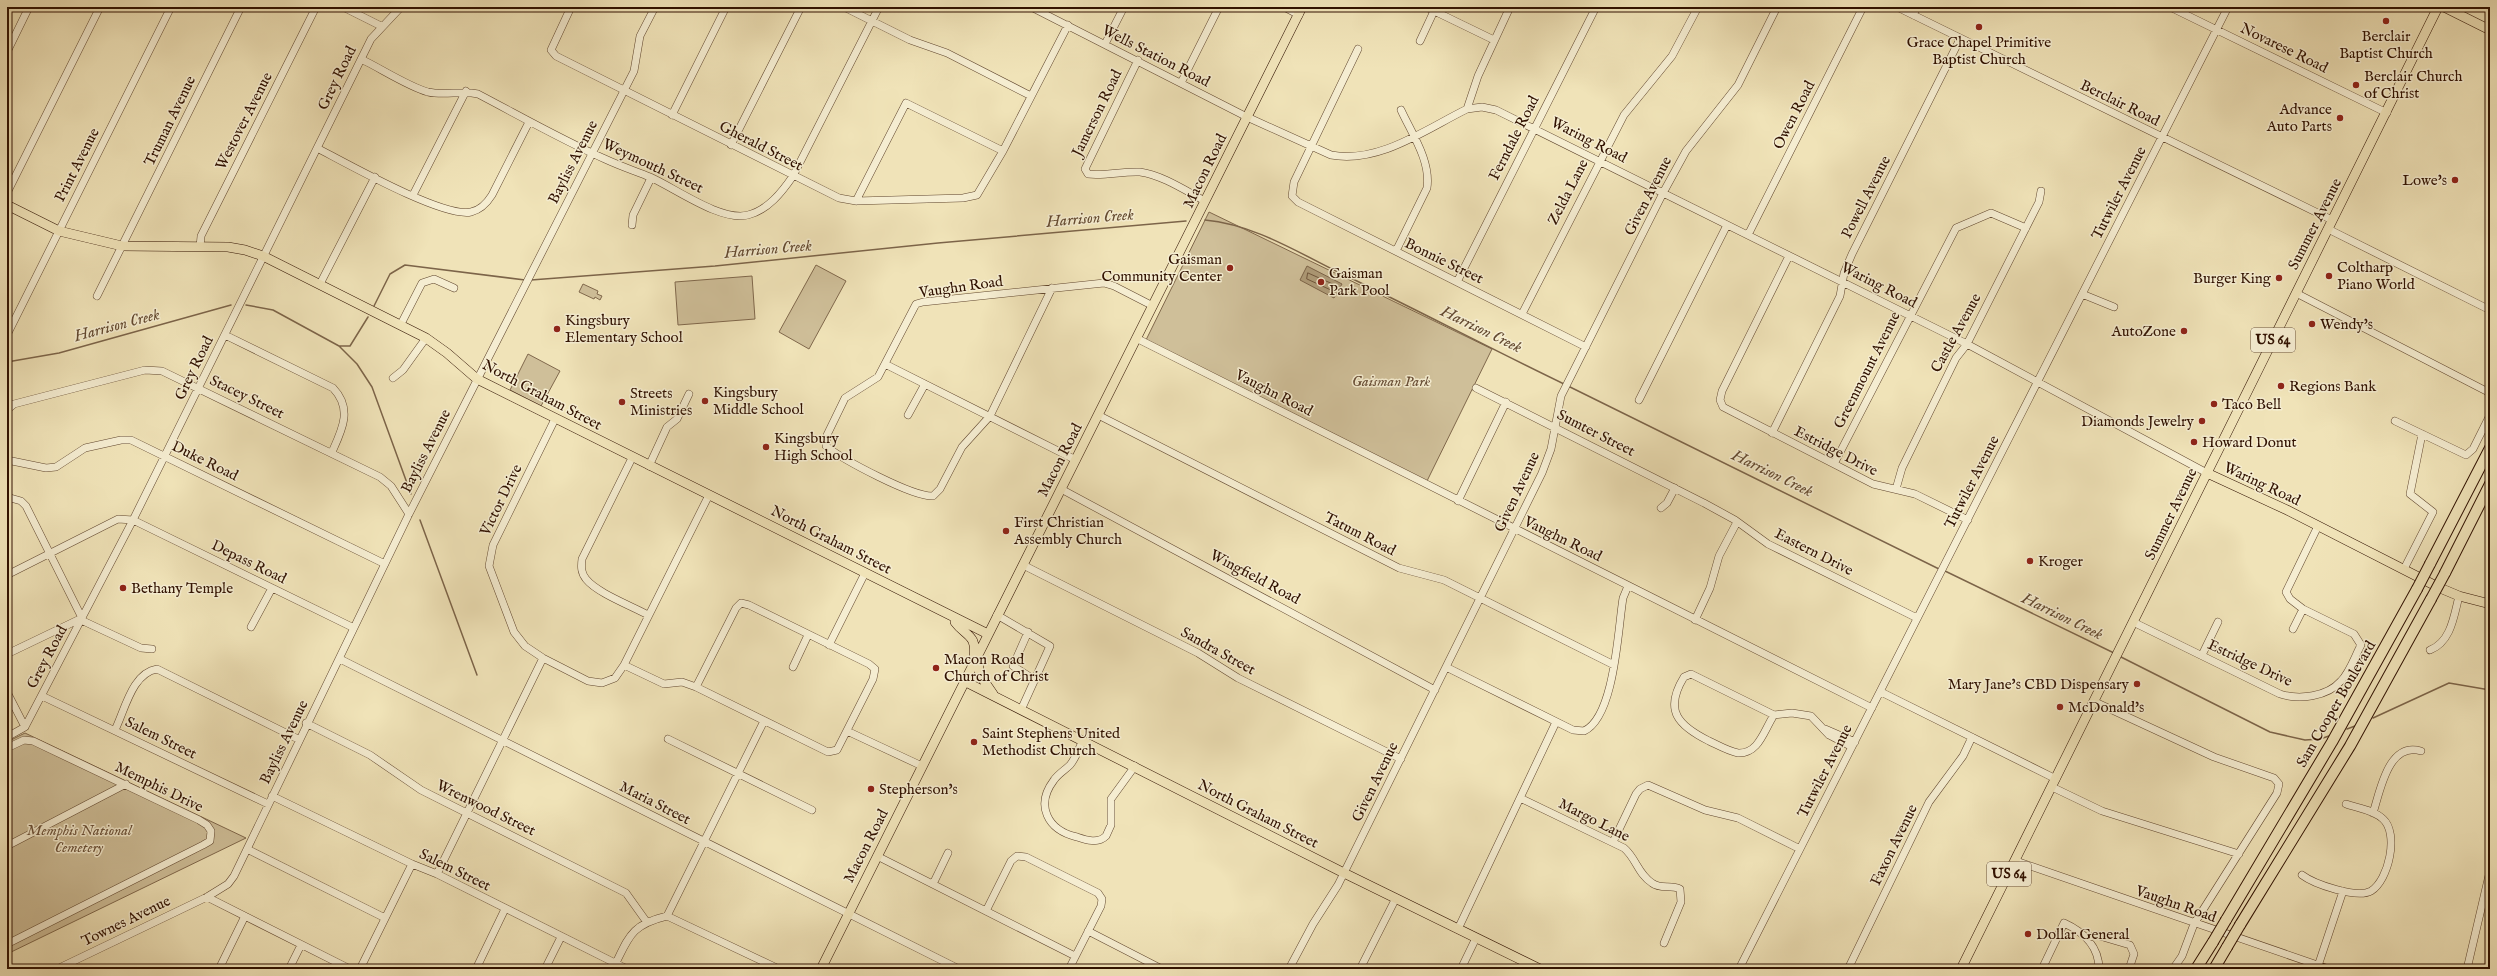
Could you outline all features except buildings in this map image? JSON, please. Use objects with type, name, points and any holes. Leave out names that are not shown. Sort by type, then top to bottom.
[{"type":"highway","name":"Sam Cooper Boulevard","points":[[2196,969],[2332,742],[2430,564],[2490,448]]},
{"type":"highway","points":[[2214,969],[2350,746],[2445,573],[2490,484]]},
{"type":"main road","name":"Summer Avenue","points":[[1961,969],[2095,702],[2113,662],[2330,224],[2387,113],[2438,7]]},
{"type":"main road","points":[[2444,7],[2490,30]]},
{"type":"main road","name":"Macon Road","points":[[821,969],[1300,11]]},
{"type":"main road","name":"North Graham Street","points":[[7,205],[59,231],[122,246],[200,247],[246,250],[263,256],[401,324],[426,338],[447,353],[477,379],[632,458],[988,634]]},
{"type":"main road","name":"Waring Road","points":[[2207,473],[2460,596],[2490,604]]},
{"type":"main road","points":[[951,616],[973,640],[975,660],[980,675],[995,697]]},
{"type":"main road","name":"North Graham Street","points":[[964,681],[1135,766],[1344,873],[1540,969]]},
{"type":"street","points":[[7,52],[29,7]]},
{"type":"street","points":[[7,193],[100,7]]},
{"type":"street","name":"Print Avenue","points":[[7,335],[171,7]]},
{"type":"street","name":"Truman Avenue","points":[[98,296],[241,7]]},
{"type":"street","name":"Westover Avenue","points":[[200,247],[201,236],[316,7]]},
{"type":"street","points":[[343,7],[381,26]]},
{"type":"street","name":"Grey Road","points":[[25,727],[133,520],[371,39],[381,26],[401,7]]},
{"type":"street","name":"Gherald Street","points":[[571,7],[552,50],[559,58],[839,198],[856,201],[977,195],[1003,151]]},
{"type":"street","name":"Bayliss Avenue","points":[[206,897],[228,884],[234,876],[298,739],[340,659],[408,514],[634,71],[640,36],[655,7]]},
{"type":"street","points":[[672,115],[726,7]]},
{"type":"street","points":[[731,145],[801,7]]},
{"type":"street","points":[[844,7],[910,40],[942,51],[1031,96]]},
{"type":"street","name":"Weymouth Street","points":[[361,59],[427,92],[439,94],[466,91],[478,94],[529,122],[592,153],[651,178],[718,211],[732,216],[748,215],[767,206],[784,190],[793,176],[879,7]]},
{"type":"street","name":"Wells Station Road","points":[[1031,7],[1247,116]]},
{"type":"street","points":[[1105,44],[1124,7]]},
{"type":"street","points":[[1181,83],[1219,7]]},
{"type":"street","points":[[1284,7],[1300,11]]},
{"type":"street","points":[[1426,7],[1494,40]]},
{"type":"street","points":[[1467,109],[1478,76],[1510,7]]},
{"type":"street","name":"Ferndale Road","points":[[1457,282],[1596,7]]},
{"type":"street","name":"Zelda Lane","points":[[1522,314],[1599,161],[1624,115],[1672,56],[1698,7]]},
{"type":"street","name":"Given Avenue","points":[[1289,969],[1310,929],[1333,895],[1545,466],[1563,392],[1663,193],[1686,151],[1738,85],[1778,7]]},
{"type":"street","name":"Owen Road","points":[[1748,235],[1863,7]]},
{"type":"street","name":"Berclair Road","points":[[1897,7],[2330,224],[2490,310]]},
{"type":"street","points":[[1913,15],[1917,7]]},
{"type":"street","name":"Novarese Road","points":[[2170,7],[2387,113]]},
{"type":"street","name":"Tutwiler Avenue","points":[[1740,969],[2228,7]]},
{"type":"street","points":[[1420,41],[1434,11]]},
{"type":"street","points":[[856,201],[906,103],[1003,151],[1068,25]]},
{"type":"street","name":"Powell Avenue","points":[[1772,433],[1838,301],[1844,282],[1845,269],[1852,254],[1960,38]]},
{"type":"street","points":[[1311,147],[1358,49]]},
{"type":"street","name":"Jamerson Road","points":[[1138,60],[1085,169],[1088,174],[1098,175],[1140,172],[1154,175],[1206,201]]},
{"type":"street","points":[[413,196],[466,91]]},
{"type":"street","name":"Waring Road","points":[[1247,116],[1311,147],[1332,155],[1360,157],[1373,154],[1467,109],[1489,108],[1534,128],[1968,344],[2038,380],[2207,473]]},
{"type":"street","points":[[1396,252],[1427,188],[1429,179],[1427,166],[1401,110]]},
{"type":"street","points":[[317,148],[442,209],[471,212],[485,204],[492,195],[529,122]]},
{"type":"street","name":"Bonnie Street","points":[[1311,147],[1294,182],[1292,196],[1298,202],[1586,347]]},
{"type":"street","points":[[320,284],[375,177]]},
{"type":"street","points":[[632,225],[633,215],[651,178]]},
{"type":"street","name":"Castle Avenue","points":[[1896,489],[1902,468],[1956,358],[1968,344],[2040,199],[2041,191]]},
{"type":"street","name":"Greenmount Avenue","points":[[1834,464],[1909,315],[1956,228],[1991,213],[2026,228]]},
{"type":"street","points":[[1639,400],[1727,225]]},
{"type":"street","name":"Estridge Drive","points":[[1789,256],[1722,391],[1721,403],[1730,413],[1876,486],[1915,494],[1968,520]]},
{"type":"street","points":[[401,324],[422,283],[434,279],[454,288]]},
{"type":"street","name":"Vaughn Road","points":[[990,416],[962,447],[940,489],[933,496],[925,496],[882,478],[826,446],[827,435],[845,398],[878,377],[916,304],[1104,283],[1114,286],[1153,306]]},
{"type":"street","points":[[990,416],[1052,288]]},
{"type":"street","points":[[2296,293],[2490,393]]},
{"type":"street","points":[[2082,294],[2114,307]]},
{"type":"street","points":[[225,334],[333,388],[341,396],[345,410],[344,424],[332,452]]},
{"type":"street","points":[[393,378],[404,370],[426,338]]},
{"type":"street","name":"Vaughn Road","points":[[1136,338],[1872,708]]},
{"type":"street","points":[[885,364],[1076,460]]},
{"type":"street","name":"Stacey Street","points":[[7,410],[14,404],[145,370],[162,371],[332,452],[380,477],[391,486],[408,514]]},
{"type":"street","points":[[908,415],[924,384]]},
{"type":"street","name":"Sumter Street","points":[[1476,388],[1704,502]]},
{"type":"street","points":[[649,466],[667,427],[677,419],[689,394]]},
{"type":"street","points":[[1458,501],[1506,402]]},
{"type":"street","points":[[2395,421],[2463,455],[2468,454],[2473,449],[2490,415]]},
{"type":"street","name":"Tatum Road","points":[[1098,416],[1399,568],[1444,580],[1614,665]]},
{"type":"street","name":"Victor Drive","points":[[556,419],[493,544],[489,566],[514,632],[525,646],[543,658],[588,681],[602,682],[615,678],[624,665]]},
{"type":"street","points":[[2404,570],[2434,512],[2410,494],[2422,434]]},
{"type":"street","name":"Duke Road","points":[[7,460],[46,468],[56,467],[85,448],[121,440],[132,440],[385,564]]},
{"type":"street","points":[[632,458],[582,559],[581,571],[587,580],[601,590],[648,615]]},
{"type":"street","points":[[1661,508],[1667,504],[1675,488]]},
{"type":"street","name":"Wingfield Road","points":[[1061,489],[1435,690]]},
{"type":"street","points":[[696,687],[736,608],[741,603],[749,605],[873,666],[875,670],[873,679],[837,750],[828,752],[696,687],[682,682],[664,684],[624,665],[709,495]]},
{"type":"street","points":[[11,498],[26,506],[82,619],[141,648],[152,649]]},
{"type":"street","name":"Eastern Drive","points":[[1704,502],[1737,522],[1768,544],[1918,618]]},
{"type":"street","points":[[7,576],[118,519],[133,520]]},
{"type":"street","name":"Depass Road","points":[[133,520],[354,628]]},
{"type":"street","points":[[1695,620],[1710,588],[1719,556],[1737,522]]},
{"type":"street","points":[[2293,629],[2304,609],[2290,599],[2286,592],[2318,526]]},
{"type":"street","name":"Sandra Street","points":[[1023,565],[1198,653],[1238,678],[1400,759]]},
{"type":"street","points":[[829,644],[865,573]]},
{"type":"street","points":[[1446,667],[1576,731],[1587,730],[1594,723],[1609,691],[1623,598],[1628,586]]},
{"type":"street","points":[[251,627],[272,588]]},
{"type":"street","points":[[2430,650],[2441,644],[2448,635],[2460,596]]},
{"type":"street","name":"Estridge Drive","points":[[2134,622],[2280,694],[2293,698],[2304,698],[2334,687],[2342,680],[2361,645],[2354,634],[2304,609]]},
{"type":"street","points":[[997,615],[1050,646],[1021,710]]},
{"type":"street","points":[[7,654],[82,619]]},
{"type":"street","points":[[2202,655],[2218,622]]},
{"type":"street","points":[[1028,632],[1013,666],[1035,680]]},
{"type":"street","points":[[793,667],[808,634]]},
{"type":"street","points":[[437,874],[543,658]]},
{"type":"street","name":"Maria Street","points":[[340,659],[959,969]]},
{"type":"street","points":[[115,730],[139,678],[146,671],[157,669],[298,739]]},
{"type":"street","points":[[1774,715],[1758,744],[1747,752],[1734,753],[1688,730],[1676,714],[1675,698],[1686,674],[1694,676],[1774,715],[1792,713],[1807,715],[1815,719],[1825,729],[1853,745]]},
{"type":"street","points":[[7,692],[25,727],[7,737]]},
{"type":"street","points":[[1881,692],[1972,737],[2102,811],[2239,854]]},
{"type":"street","name":"Salem Street","points":[[42,696],[268,804]]},
{"type":"street","points":[[2095,702],[2214,757],[2274,778],[2278,784],[2276,793],[2194,924],[2182,956],[2174,969]]},
{"type":"street","points":[[667,916],[764,721]]},
{"type":"street","points":[[1458,929],[1556,722]]},
{"type":"street","name":"Wrenwood Street","points":[[306,723],[370,755],[421,790],[626,893],[646,921]]},
{"type":"street","points":[[847,731],[922,766]]},
{"type":"street","name":"Faxon Avenue","points":[[1848,969],[1929,802],[1963,756],[1972,737]]},
{"type":"street","points":[[668,739],[812,810]]},
{"type":"street","name":"Memphis Drive","points":[[7,748],[24,740],[34,741],[126,784],[207,825],[211,831],[210,841],[7,944]]},
{"type":"street","points":[[1083,740],[1070,764],[1051,784],[1044,801],[1044,812],[1049,820],[1068,834],[1094,840],[1106,836],[1111,825],[1111,799],[1135,766]]},
{"type":"street","points":[[2373,813],[2387,769],[2393,760],[2408,750],[2421,751]]},
{"type":"street","points":[[7,846],[126,784]]},
{"type":"street","points":[[1613,842],[1636,794],[1640,789],[1648,785],[1704,810],[1738,818],[1800,849]]},
{"type":"street","name":"Salem Street","points":[[272,796],[412,864],[437,874],[615,966],[627,969]]},
{"type":"street","name":"Margo Lane","points":[[1520,798],[1613,842],[1627,851],[1640,873],[1652,884],[1658,887],[1676,887],[1681,891],[1680,902],[1664,943]]},
{"type":"street","points":[[2302,874],[2310,880],[2343,891],[2358,894],[2373,890],[2380,882],[2392,843],[2391,831],[2384,820],[2373,813],[2346,804]]},
{"type":"street","points":[[246,849],[385,918]]},
{"type":"street","points":[[933,884],[948,853]]},
{"type":"street","points":[[877,856],[1075,956]]},
{"type":"street","points":[[986,911],[1014,858],[1020,856],[1030,859],[1095,891],[1099,894],[1102,901],[1068,969]]},
{"type":"street","name":"Vaughn Road","points":[[2016,861],[2318,967],[2329,969]]},
{"type":"street","points":[[360,969],[412,864]]},
{"type":"street","points":[[2467,969],[2490,871]]},
{"type":"street","points":[[2318,967],[2343,891]]},
{"type":"street","points":[[206,897],[350,969]]},
{"type":"street","name":"Townes Avenue","points":[[57,969],[206,897]]},
{"type":"street","points":[[1360,969],[1396,898]]},
{"type":"street","points":[[476,969],[505,909]]},
{"type":"street","points":[[219,969],[245,916]]},
{"type":"street","points":[[615,966],[630,937],[646,921],[667,916],[779,969]]},
{"type":"street","points":[[2042,969],[2064,924],[2088,938],[2096,954],[2099,969]]},
{"type":"street","points":[[1088,931],[1162,969]]},
{"type":"street","points":[[2088,938],[2096,935],[2130,945],[2134,954],[2129,969]]},
{"type":"street","points":[[545,969],[561,937]]},
{"type":"street","points":[[1461,969],[1476,938]]},
{"type":"street","points":[[289,969],[302,945]]},
{"type":"green space","name":"Gaisman Park","points":[[1209,212],[1492,349],[1427,481],[1146,340]]},
{"type":"green space","points":[[816,265],[846,281],[809,349],[779,332]]},
{"type":"green space","points":[[752,276],[755,319],[678,325],[675,282]]},
{"type":"green space","points":[[583,284],[598,291],[597,294],[602,296],[600,300],[595,297],[594,299],[579,292]]},
{"type":"green space","points":[[528,354],[560,371],[541,406],[510,390]]},
{"type":"green space","name":"Memphis National Cemetery","points":[[25,733],[246,838],[7,954],[7,742]]},
{"type":"water","name":"Gaisman Park Pool","points":[[1307,266],[1342,284],[1334,298],[1300,280]]},
{"type":"waterway","name":"Harrison Creek","points":[[1205,220],[1222,222],[1255,232],[1288,246],[1564,384]]},
{"type":"waterway","name":"Harrison Creek","points":[[531,280],[715,266],[938,243],[1186,221]]},
{"type":"waterway","name":"Harrison Creek","points":[[374,306],[390,274],[405,265],[525,280]]},
{"type":"waterway","name":"Harrison Creek","points":[[7,362],[59,353],[231,305]]},
{"type":"waterway","name":"Harrison Creek","points":[[246,305],[273,310],[339,346],[350,346],[368,317]]},
{"type":"waterway","points":[[339,346],[357,364],[372,387],[411,494]]},
{"type":"waterway","name":"Harrison Creek","points":[[1568,386],[1939,569]]},
{"type":"waterway","points":[[420,520],[477,675]]},
{"type":"waterway","name":"Harrison Creek","points":[[1945,571],[2114,653]]},
{"type":"waterway","name":"Harrison Creek","points":[[2119,656],[2270,732],[2305,740],[2320,739],[2329,736]]},
{"type":"waterway","name":"Harrison Creek","points":[[2373,718],[2449,683],[2490,690]]},
{"type":"waterway","name":"Harrison Creek","points":[[2347,729],[2355,726]]},
{"type":"place","name":"Berclair Baptist Church","points":[[2386,21]]},
{"type":"place","name":"Grace Chapel Primitive Baptist Church","points":[[1979,27]]},
{"type":"place","name":"Berclair Church of Christ","points":[[2356,85]]},
{"type":"place","name":"Advance Auto Parts","points":[[2340,118]]},
{"type":"place","name":"Lowe's","points":[[2455,180]]},
{"type":"place","name":"Gaisman Community Center","points":[[1230,268]]},
{"type":"place","name":"Coltharp Piano World","points":[[2329,276]]},
{"type":"place","name":"Burger King","points":[[2279,278]]},
{"type":"place","name":"Gaisman Park Pool","points":[[1321,282]]},
{"type":"place","name":"Wendy's","points":[[2312,324]]},
{"type":"place","name":"Kingsbury Elementary School","points":[[557,329]]},
{"type":"place","name":"AutoZone","points":[[2184,331]]},
{"type":"place","name":"Regions Bank","points":[[2281,386]]},
{"type":"place","name":"Kingsbury Middle School","points":[[705,401]]},
{"type":"place","name":"Streets Ministries","points":[[622,402]]},
{"type":"place","name":"Taco Bell","points":[[2214,404]]},
{"type":"place","name":"Diamonds Jewelry","points":[[2202,421]]},
{"type":"place","name":"Howard Donut","points":[[2194,442]]},
{"type":"place","name":"Kingsbury High School","points":[[766,447]]},
{"type":"place","name":"First Christian Assembly Church","points":[[1006,531]]},
{"type":"place","name":"Kroger","points":[[2030,561]]},
{"type":"place","name":"Bethany Temple","points":[[123,588]]},
{"type":"place","name":"Macon Road Church of Christ","points":[[936,668]]},
{"type":"place","name":"Mary Jane's CBD Dispensary","points":[[2137,684]]},
{"type":"place","name":"McDonald's","points":[[2060,707]]},
{"type":"place","name":"Saint Stephens United Methodist Church","points":[[974,742]]},
{"type":"place","name":"Stepherson's","points":[[871,789]]},
{"type":"place","name":"Dollar General","points":[[2028,934]]}]
